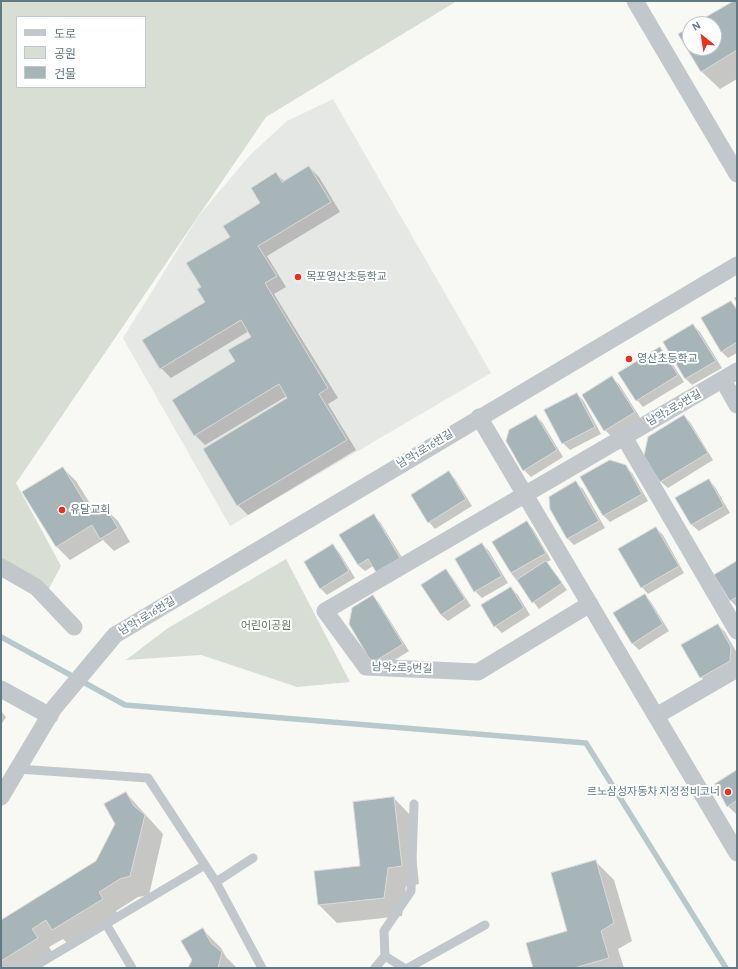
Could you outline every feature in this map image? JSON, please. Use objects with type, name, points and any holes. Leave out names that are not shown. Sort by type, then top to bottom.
[{"type":"street","points":[[635,1],[737,174]]},
{"type":"street","name":"남악1로16번길","points":[[52,712],[114,635],[737,265]]},
{"type":"street","name":"남악2로9번길","points":[[590,604],[478,672],[366,667],[325,611],[730,376],[737,405]]},
{"type":"street","points":[[479,417],[737,852]]},
{"type":"street","points":[[624,437],[737,631]]},
{"type":"street","points":[[1,567],[36,587],[74,627]]},
{"type":"street","points":[[656,716],[737,669]]},
{"type":"street","points":[[1,689],[52,712],[1,796]]},
{"type":"lane","points":[[18,769],[148,778],[216,882],[262,968]]},
{"type":"lane","points":[[375,968],[385,956],[384,931],[411,891],[414,804]]},
{"type":"lane","points":[[216,882],[253,858]]},
{"type":"lane","points":[[36,968],[35,966],[205,865]]},
{"type":"lane","points":[[106,924],[132,968]]},
{"type":"lane","points":[[408,968],[485,925]]},
{"type":"lane","points":[[385,956],[404,968]]},
{"type":"shaded area","name":"목포영산초등학교","points":[[333,99],[491,373],[230,526],[123,338],[198,217],[249,156],[287,121]]},
{"type":"green space","points":[[1,1],[457,1],[266,117],[16,483],[61,566],[45,596],[1,567]]},
{"type":"green space","name":"어린이공원","points":[[286,559],[350,682],[297,687],[201,655],[126,660],[168,628]]},
{"type":"building","points":[[734,1],[737,1],[737,50],[701,72],[691,56],[722,56],[722,16],[708,16]]},
{"type":"building","points":[[682,32],[682,41],[678,34]]},
{"type":"building","name":"목포영산초등학교","points":[[309,166],[331,202],[258,246],[277,276],[265,283],[328,388],[319,394],[347,440],[237,506],[203,449],[287,398],[279,384],[194,436],[172,400],[235,361],[228,350],[251,337],[241,320],[160,369],[142,340],[205,302],[197,289],[201,287],[186,263],[230,237],[223,226],[260,203],[251,188],[276,172],[282,182]]},
{"type":"building","points":[[731,301],[737,310],[737,342],[721,352],[701,318]]},
{"type":"building","points":[[693,324],[716,361],[685,379],[663,342]]},
{"type":"building","points":[[660,347],[678,375],[636,401],[618,373]]},
{"type":"building","points":[[612,376],[635,412],[604,431],[582,395]]},
{"type":"building","points":[[577,393],[595,427],[562,444],[544,410]]},
{"type":"building","points":[[536,415],[557,450],[523,471],[506,441],[509,430]]},
{"type":"building","points":[[684,415],[708,453],[660,482],[644,456],[648,437]]},
{"type":"building","points":[[610,460],[626,465],[642,494],[603,516],[580,477]]},
{"type":"building","name":"유달교회","points":[[63,467],[92,514],[105,507],[118,528],[100,539],[92,525],[56,547],[22,492]]},
{"type":"building","points":[[449,471],[466,499],[428,523],[411,495]]},
{"type":"building","points":[[709,479],[724,506],[691,525],[675,498]]},
{"type":"building","points":[[576,481],[599,521],[567,539],[550,509],[549,497]]},
{"type":"building","points":[[374,514],[400,558],[376,572],[368,559],[358,565],[339,535]]},
{"type":"building","points":[[527,521],[546,553],[511,573],[492,542]]},
{"type":"building","points":[[656,527],[679,566],[641,588],[618,549]]},
{"type":"building","points":[[482,543],[502,576],[474,592],[455,559]]},
{"type":"building","points":[[333,544],[349,571],[320,589],[304,562]]},
{"type":"building","points":[[546,561],[562,583],[532,603],[517,580]]},
{"type":"building","points":[[737,561],[737,597],[730,601],[714,575]]},
{"type":"building","points":[[446,569],[465,599],[441,615],[421,585]]},
{"type":"building","points":[[511,587],[524,608],[494,627],[481,605]]},
{"type":"building","points":[[645,594],[663,624],[632,644],[613,613]]},
{"type":"building","points":[[373,595],[403,644],[372,663],[349,624],[352,608]]},
{"type":"building","points":[[718,624],[731,647],[730,661],[700,678],[681,645]]},
{"type":"building","name":"르노삼성자동차 지정정비코너","points":[[737,770],[737,800],[727,807],[715,784]]},
{"type":"building","points":[[126,792],[134,806],[145,815],[130,876],[120,879],[99,892],[103,899],[52,930],[46,920],[32,929],[38,938],[1,961],[1,920],[96,861],[115,824],[104,804]]},
{"type":"building","points":[[394,797],[402,866],[388,868],[384,898],[318,905],[314,871],[360,866],[353,802]]},
{"type":"building","points":[[596,860],[614,923],[601,931],[609,958],[574,968],[533,968],[526,943],[567,931],[551,873]]},
{"type":"building","points":[[203,928],[211,943],[222,952],[218,968],[188,968],[192,960],[181,941]]},
{"type":"waterway","points":[[1,637],[125,705],[586,743],[726,968]]},
{"type":"place","name":"목포영산초등학교","points":[[298,277]]},
{"type":"place","name":"영산초등학교","points":[[629,359]]},
{"type":"place","name":"유달교회","points":[[62,510]]},
{"type":"place","name":"르노삼성자동차 지정정비코너","points":[[728,792]]}]
